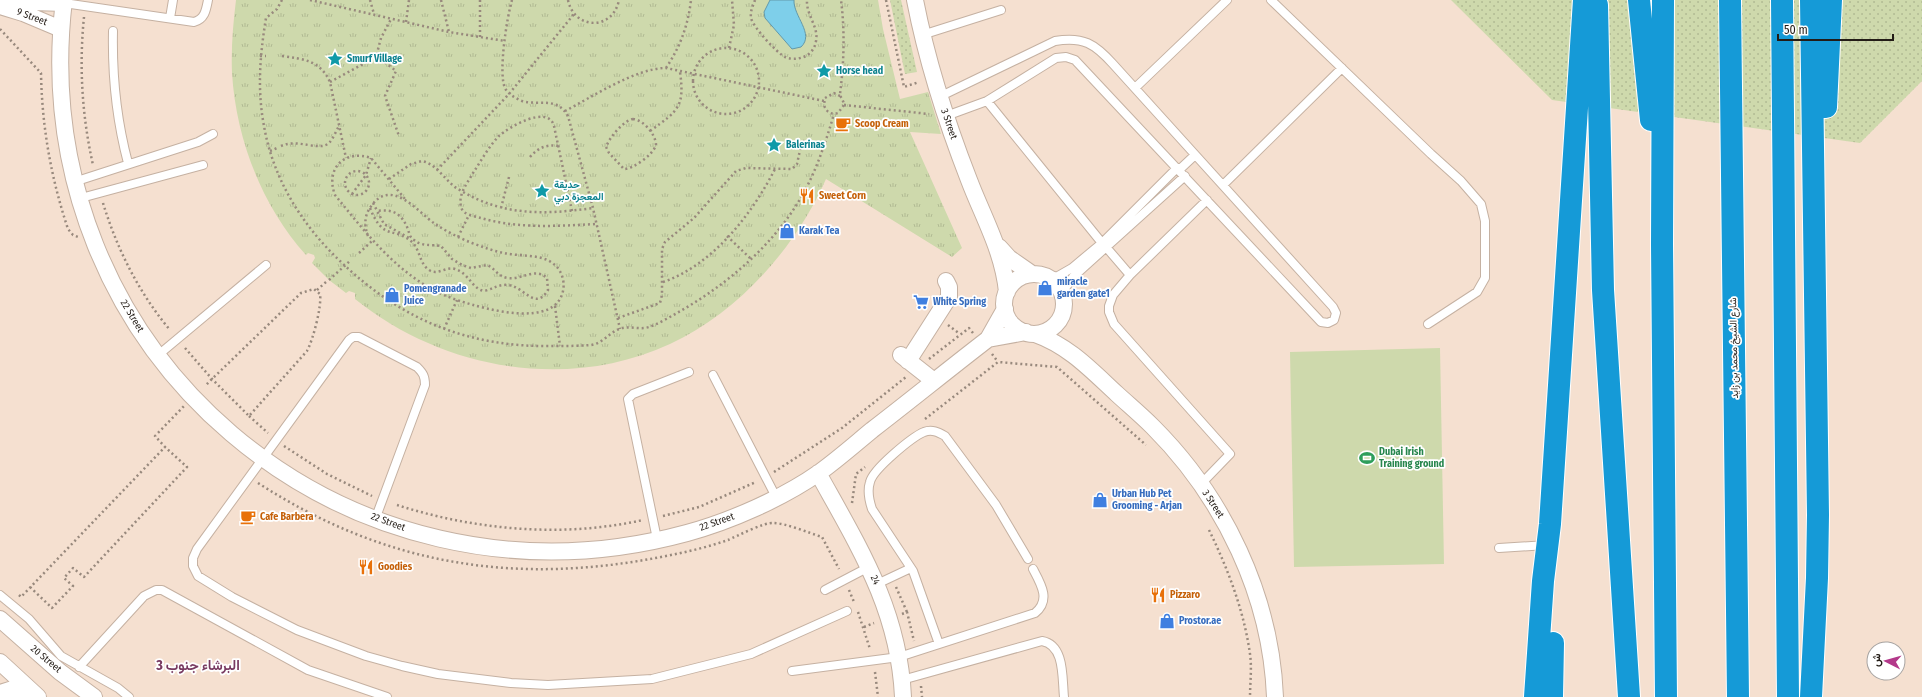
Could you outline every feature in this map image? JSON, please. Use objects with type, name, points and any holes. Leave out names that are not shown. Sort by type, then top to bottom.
[{"type":"highway","points":[[1536,697],[1550,524],[1584,0]]},
{"type":"highway","points":[[1597,0],[1603,290],[1629,697]]},
{"type":"highway","points":[[1639,0],[1662,244]]},
{"type":"highway","points":[[1664,0],[1662,244],[1666,697]]},
{"type":"highway","name":"شارع الشيخ محمد بن زايد","points":[[1730,0],[1738,697]]},
{"type":"highway","points":[[1782,0],[1788,697]]},
{"type":"highway","points":[[1810,0],[1817,326],[1818,545],[1810,697]]},
{"type":"highway","points":[[1817,326],[1831,0]]},
{"type":"highway","points":[[1550,524],[1554,590],[1552,697]]},
{"type":"street","name":"3 Street","points":[[915,0],[922,34],[939,97],[969,181],[996,244],[1004,272],[1007,292]]},
{"type":"street","name":"9 Street","points":[[1,6],[33,2],[64,2]]},
{"type":"street","name":"22 Street","points":[[64,2],[61,29],[62,106],[70,156],[93,238],[119,295],[135,323],[157,356],[192,398],[226,431],[263,460],[312,489],[376,518],[442,539],[476,546],[546,552],[581,551],[657,540],[718,523],[776,497],[818,473],[988,339],[1005,309]]},
{"type":"street","name":"9 Street","points":[[1,6],[42,20],[61,29]]},
{"type":"street","name":"3 Street","points":[[996,244],[1009,258],[1039,275]]},
{"type":"street","points":[[1039,275],[1057,285],[1063,298],[1064,306],[1059,320],[1053,327],[1030,333],[1012,324],[1005,309],[1007,292],[1017,280],[1039,275]]},
{"type":"street","points":[[934,381],[905,358],[949,297],[949,287],[946,281]]},
{"type":"street","name":"3 Street","points":[[1059,320],[1064,338],[1074,354]]},
{"type":"street","name":"3 Street","points":[[1030,333],[1056,342],[1074,354],[1153,427],[1201,484],[1222,515],[1243,559],[1259,604],[1270,651],[1275,697]]},
{"type":"street","name":"22 Street","points":[[988,339],[1030,333]]},
{"type":"street","name":"24","points":[[818,473],[869,566],[890,618],[899,657],[903,697]]},
{"type":"street","name":"20 Street","points":[[0,619],[60,672],[94,697]]},
{"type":"street","points":[[0,662],[34,694]]},
{"type":"street","points":[[0,693],[13,689],[34,694]]},
{"type":"lane","points":[[170,18],[174,0]]},
{"type":"lane","points":[[64,2],[198,21],[204,15],[208,0]]},
{"type":"lane","points":[[1135,88],[1227,0]]},
{"type":"lane","points":[[1271,0],[1461,181],[1476,197],[1484,211],[1486,270],[1482,285],[1477,292],[1428,324]]},
{"type":"lane","points":[[922,34],[1002,10]]},
{"type":"lane","points":[[113,31],[112,68],[114,100],[128,163]]},
{"type":"lane","points":[[939,97],[1056,41],[1069,39],[1082,40],[1094,46],[1114,64],[1333,307],[1336,313],[1334,320],[1328,323],[1322,322],[1076,60],[1066,57],[1056,58],[986,101],[946,116]]},
{"type":"lane","points":[[1223,185],[1342,68]]},
{"type":"lane","points":[[986,101],[1130,275]]},
{"type":"lane","points":[[76,181],[128,163],[198,142],[213,134]]},
{"type":"lane","points":[[1063,298],[1069,281],[1195,155]]},
{"type":"lane","points":[[81,198],[203,165]]},
{"type":"lane","points":[[1039,275],[1058,276],[1068,272],[1104,245],[1180,171]]},
{"type":"lane","points":[[1201,484],[1230,454],[1114,324],[1109,312],[1111,300],[1116,290],[1207,200]]},
{"type":"lane","points":[[157,356],[266,265]]},
{"type":"lane","points":[[376,518],[425,384],[425,378],[417,367],[359,337],[353,337],[348,340],[198,549],[193,558],[193,566],[198,576],[232,597],[297,630],[366,656],[438,674],[511,683],[548,685],[652,679],[751,654],[847,611]]},
{"type":"lane","points":[[657,540],[628,399],[633,394],[689,372]]},
{"type":"lane","points":[[713,375],[776,497]]},
{"type":"lane","points":[[939,644],[911,568],[872,509],[868,490],[870,480],[874,472],[881,465],[919,435],[932,430],[945,436],[996,505],[1028,559]]},
{"type":"lane","points":[[1498,548],[1548,545]]},
{"type":"lane","points":[[825,590],[869,566]]},
{"type":"lane","points":[[877,584],[911,568]]},
{"type":"lane","points":[[792,671],[899,657],[1029,615],[1040,609],[1044,599],[1044,593],[1033,569]]},
{"type":"lane","points":[[79,666],[144,596],[156,590],[162,590],[308,670],[387,697]]},
{"type":"lane","points":[[3,597],[29,619],[61,656],[118,688],[129,697]]},
{"type":"lane","points":[[902,680],[1042,641],[1051,644],[1057,650],[1064,697]]},
{"type":"path","points":[[282,0],[278,9],[266,18],[260,56],[261,107],[270,151],[285,189],[297,209],[324,246],[360,280],[381,296],[404,310],[444,329],[478,340],[530,346],[590,345],[600,343],[620,329],[649,327],[702,298],[725,282],[751,259],[788,217],[804,194],[825,143],[834,114]]},
{"type":"path","points":[[310,0],[449,32],[505,41]]},
{"type":"path","points":[[370,0],[374,14]]},
{"type":"path","points":[[406,22],[409,0]]},
{"type":"path","points":[[441,0],[449,32]]},
{"type":"path","points":[[480,0],[480,37]]},
{"type":"path","points":[[512,0],[505,41],[502,73],[505,88],[509,94],[523,101],[555,104],[565,111],[570,122],[592,208],[620,329]]},
{"type":"path","points":[[568,0],[574,14],[586,22],[601,22],[613,14],[617,8],[619,0]]},
{"type":"path","points":[[666,68],[676,53],[684,36],[689,19],[691,0]]},
{"type":"path","points":[[729,48],[734,25],[732,0]]},
{"type":"path","points":[[755,0],[751,14],[756,27],[780,53],[792,59],[798,59],[809,54],[816,43],[816,31],[807,10],[807,0]]},
{"type":"path","points":[[841,0],[843,73],[840,96],[844,105]]},
{"type":"path","points":[[886,0],[904,87]]},
{"type":"path","points":[[86,6],[82,79],[86,127],[96,174]]},
{"type":"path","points":[[437,170],[509,94],[574,14]]},
{"type":"path","points":[[330,82],[377,56],[381,38],[391,19]]},
{"type":"path","points":[[0,29],[41,73],[43,119],[55,188],[68,229],[76,237],[93,238]]},
{"type":"path","points":[[722,48],[729,48],[742,52],[752,61],[758,74],[759,88],[748,106],[735,113],[720,114],[706,108],[701,103],[694,90],[693,75],[699,62],[709,53],[722,48]]},
{"type":"path","points":[[260,56],[266,56]]},
{"type":"path","points":[[282,56],[303,59],[317,64],[327,75],[330,82],[346,158]]},
{"type":"path","points":[[377,56],[396,71],[386,96],[399,136]]},
{"type":"path","points":[[565,111],[647,70],[666,68],[693,75],[824,101]]},
{"type":"path","points":[[650,130],[669,116],[682,99],[680,72]]},
{"type":"path","points":[[840,96],[830,94],[824,101],[825,108],[830,113],[834,114],[841,111],[844,105]]},
{"type":"path","points":[[844,105],[946,116]]},
{"type":"path","points":[[572,211],[559,146],[553,123],[550,119],[537,118],[516,124],[494,141],[462,191],[461,207],[466,213],[496,222],[523,226],[596,224]]},
{"type":"path","points":[[637,119],[650,130],[655,139],[655,148],[651,153],[630,168],[621,167],[607,150],[608,142],[627,120],[637,119]]},
{"type":"path","points":[[282,146],[294,142],[318,146],[325,145],[331,140],[339,126]]},
{"type":"path","points":[[618,318],[660,302],[662,298],[663,282],[662,249],[665,242],[694,218],[736,171],[746,168],[789,169],[795,166],[802,141],[825,143]]},
{"type":"path","points":[[530,157],[541,148],[553,145],[559,146]]},
{"type":"path","points":[[270,151],[277,148]]},
{"type":"path","points":[[363,155],[371,158],[405,199],[434,223],[458,237],[498,252],[542,258],[550,261],[561,274],[564,282],[560,299],[555,306],[540,312],[519,313],[498,311],[457,300],[420,282],[403,270],[372,241],[335,195],[332,187],[334,170],[346,158],[363,155]]},
{"type":"path","points":[[351,194],[366,175],[371,158]]},
{"type":"path","points":[[389,179],[411,164],[419,161],[426,162],[462,191],[484,202],[501,208],[536,213],[572,211],[592,208]]},
{"type":"path","points":[[663,282],[694,265],[727,236],[756,200],[775,169]]},
{"type":"path","points":[[357,171],[366,175],[369,183],[366,192],[358,195],[351,194],[346,188],[345,184],[348,175],[357,171]]},
{"type":"path","points":[[501,208],[509,178]]},
{"type":"path","points":[[101,193],[115,238],[132,274],[149,301],[178,339],[212,379],[249,416],[309,347],[321,299],[317,290]]},
{"type":"path","points":[[368,236],[365,219],[373,203],[388,196],[397,196],[405,199]]},
{"type":"path","points":[[370,208],[380,227],[413,244],[429,270],[438,272],[446,269],[456,270],[468,276],[475,287],[479,290],[489,290],[499,285],[510,285],[518,287],[527,296],[535,299],[543,297],[548,290],[549,286],[547,278],[539,273],[531,273],[519,278],[507,278],[501,276],[487,265],[471,268],[462,266],[452,260],[441,246],[421,244],[384,224],[373,203]]},
{"type":"path","points":[[376,211],[391,210],[400,215],[412,239]]},
{"type":"path","points":[[458,237],[469,215]]},
{"type":"path","points":[[727,236],[751,259]]},
{"type":"path","points":[[359,253],[372,241]]},
{"type":"path","points":[[30,587],[52,608],[73,586],[64,578],[73,568],[84,577],[187,467],[155,436],[192,398],[301,293],[308,290],[317,290],[351,260]]},
{"type":"path","points":[[444,329],[457,300]]},
{"type":"path","points":[[555,306],[560,346]]},
{"type":"path","points":[[924,420],[998,362],[1057,367],[1150,448]]},
{"type":"path","points":[[3,597],[15,590],[21,597],[165,447]]},
{"type":"path","points":[[852,505],[856,474],[868,464]]},
{"type":"path","points":[[1209,528],[1228,573],[1244,627],[1250,654],[1250,697]]},
{"type":"path","points":[[892,577],[907,612]]},
{"type":"green space","name":"حديقة المعجزة دبي","points":[[236,0],[878,0],[883,29],[900,99],[928,92],[941,134],[910,132],[962,248],[952,257],[826,179],[814,204],[799,229],[782,253],[763,275],[742,296],[719,314],[695,331],[670,344],[630,359],[589,367],[548,369],[506,366],[465,357],[426,342],[389,323],[355,299],[355,293],[349,291],[346,293],[329,280],[312,263],[315,258],[314,255],[308,253],[306,255],[290,236],[276,215],[254,170],[239,122],[232,73],[232,36]]},
{"type":"green space","points":[[890,0],[901,0],[917,72],[905,74]]},
{"type":"green space","points":[[1451,0],[1922,0],[1922,81],[1860,143],[1552,100]]},
{"type":"green space","name":"Dubai Irish Training ground","points":[[1440,348],[1444,564],[1294,567],[1290,352]]},
{"type":"water","points":[[770,0],[794,0],[806,36],[805,42],[801,47],[792,49],[765,18],[764,12]]},
{"type":"place","name":"Smurf Village","points":[[335,59]]},
{"type":"place","name":"Horse head","points":[[824,71]]},
{"type":"place","name":"Scoop Cream","points":[[843,124]]},
{"type":"place","name":"Balerinas","points":[[774,145]]},
{"type":"place","name":"حديقة المعجزة دبي","points":[[542,191]]},
{"type":"place","name":"Sweet Corn","points":[[807,196]]},
{"type":"place","name":"Karak Tea","points":[[787,231]]},
{"type":"place","name":"miracle garden gate1","points":[[1045,288]]},
{"type":"place","name":"Pomengranade Juice","points":[[392,295]]},
{"type":"place","name":"White Spring","points":[[921,302]]},
{"type":"place","name":"Dubai Irish Training ground","points":[[1367,458]]},
{"type":"place","name":"Urban Hub Pet Grooming - Arjan","points":[[1100,500]]},
{"type":"place","name":"Cafe Barbera","points":[[248,517]]},
{"type":"place","name":"Goodies","points":[[366,567]]},
{"type":"place","name":"Pizzaro","points":[[1158,595]]},
{"type":"place","name":"Prostor.ae","points":[[1167,621]]},
{"type":"district","name":"البرشاء جنوب 3","points":[[198,665]]}]
